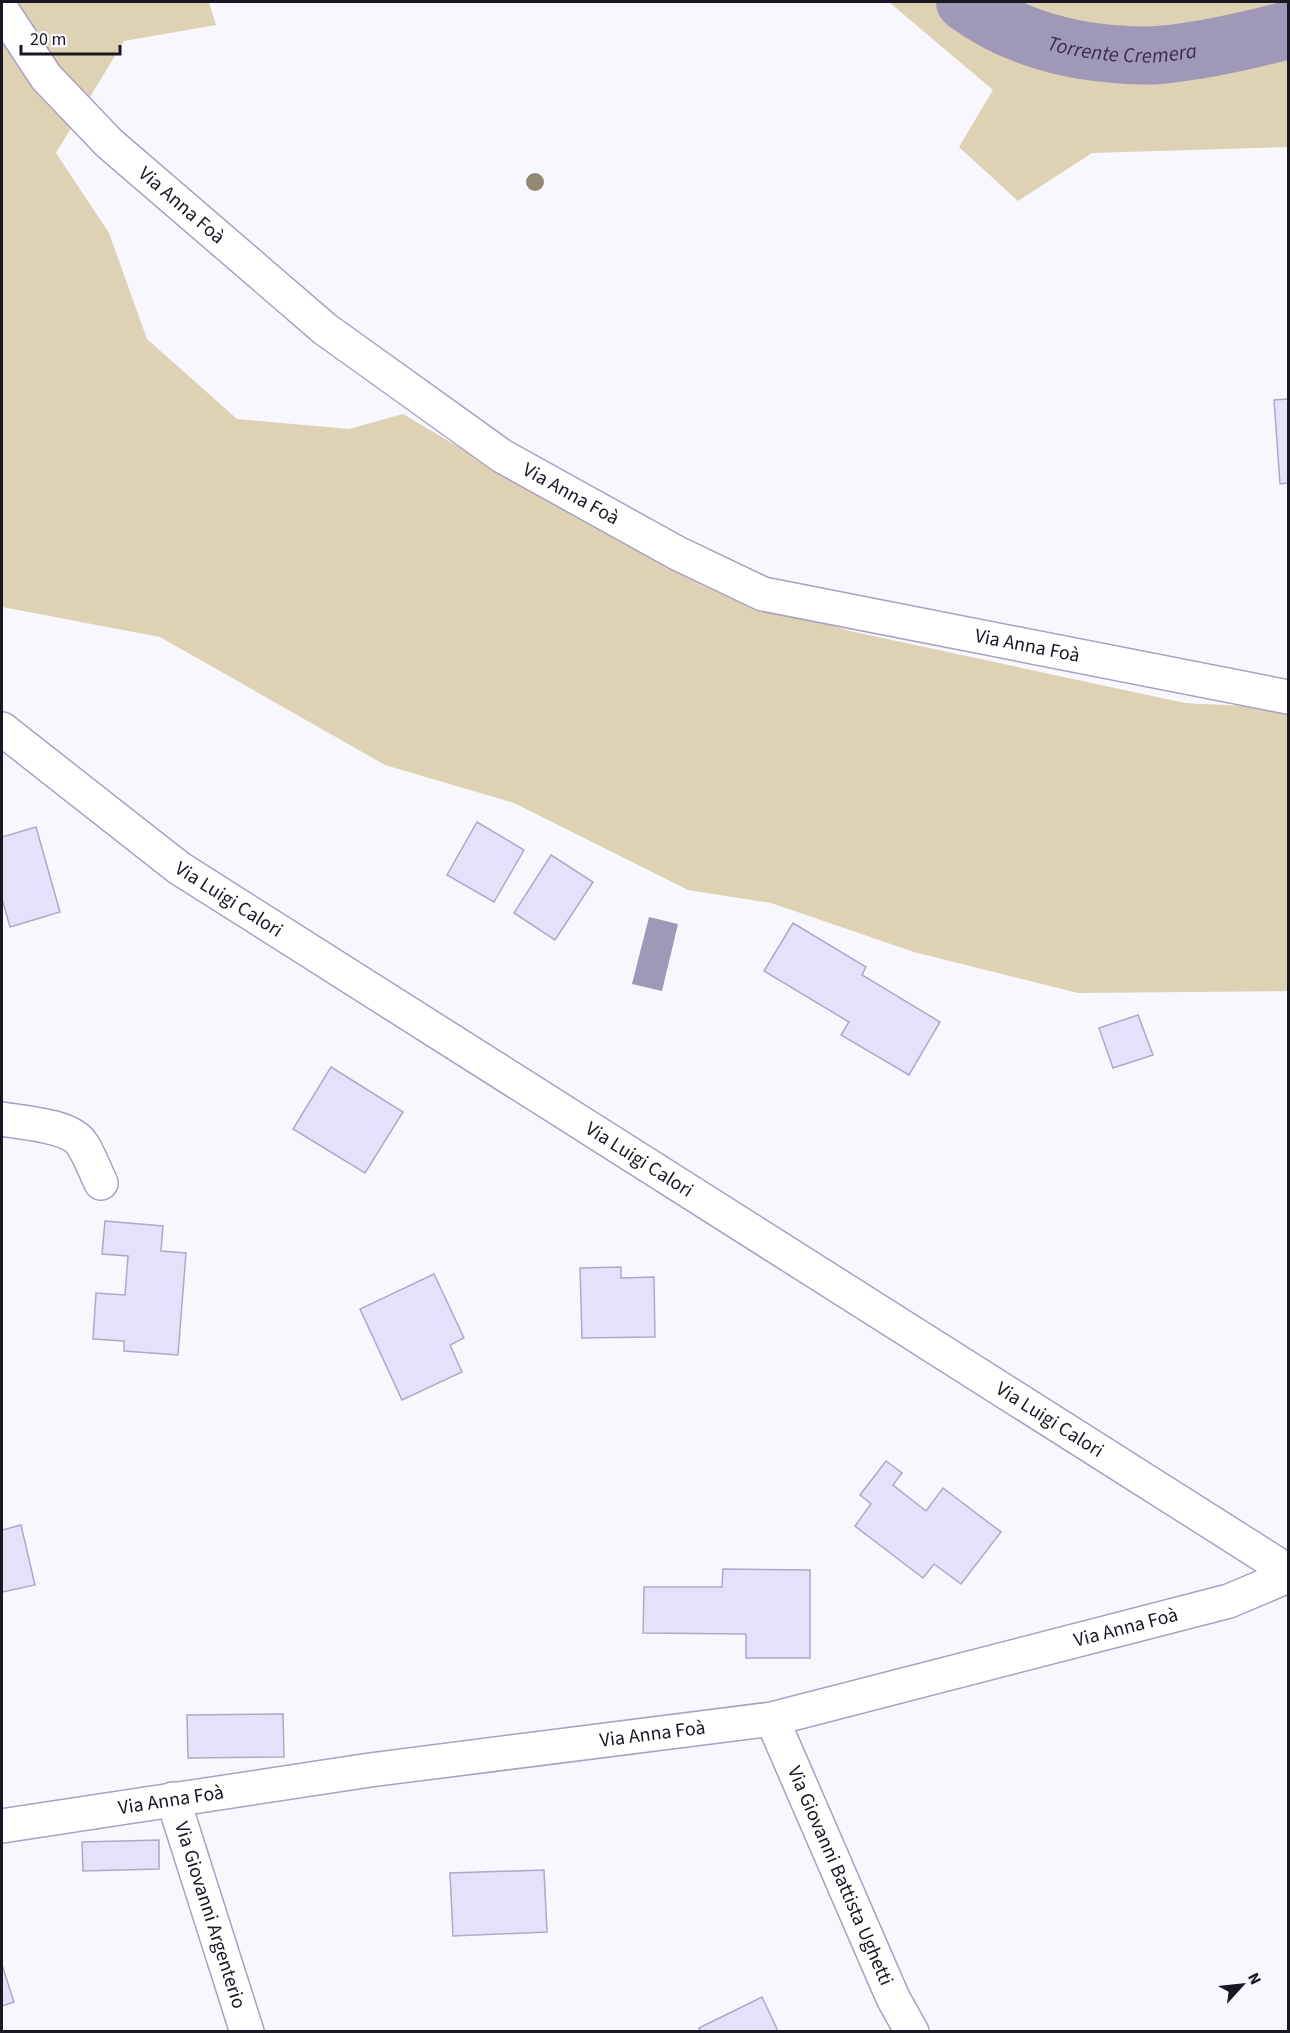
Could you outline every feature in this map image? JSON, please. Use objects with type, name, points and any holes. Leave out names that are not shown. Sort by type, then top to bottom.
[{"type":"street","name":"Via Anna Foà","points":[[2,10],[46,77],[109,143],[325,329],[502,456],[677,553],[763,594],[1288,697]]},
{"type":"street","name":"Via Luigi Calori","points":[[2,729],[179,868],[1288,1571]]},
{"type":"street","points":[[2,1119],[62,1130],[74,1136],[82,1144],[101,1184]]},
{"type":"street","name":"Via Anna Foà","points":[[2,1826],[370,1770],[772,1719],[1229,1601],[1288,1576]]},
{"type":"street","name":"Via Giovanni Battista Ughetti","points":[[772,1719],[893,1998],[912,2031]]},
{"type":"street","name":"Via Giovanni Argenterio","points":[[173,1799],[247,2031]]},
{"type":"shaded area","points":[[2,2],[209,2],[216,25],[124,41],[56,153],[109,233],[147,339],[237,419],[349,429],[403,414],[578,518],[704,586],[850,631],[1185,703],[1288,708],[1288,991],[1078,993],[914,952],[771,903],[688,890],[514,803],[385,765],[160,637],[2,607]]},
{"type":"shaded area","points":[[889,2],[1288,2],[1288,147],[1092,153],[1018,201],[959,147],[993,90]]},
{"type":"shaded area","points":[[649,917],[678,924],[662,991],[632,984]]},
{"type":"building","points":[[1288,399],[1288,483],[1280,484],[1274,400]]},
{"type":"building","points":[[477,822],[524,850],[494,902],[447,875]]},
{"type":"building","points":[[36,827],[60,912],[10,927],[2,899],[2,837]]},
{"type":"building","points":[[551,855],[593,882],[555,940],[514,913]]},
{"type":"building","points":[[793,923],[866,967],[862,975],[940,1022],[909,1075],[841,1035],[849,1022],[764,971]]},
{"type":"building","points":[[1138,1015],[1153,1055],[1113,1068],[1099,1028]]},
{"type":"building","points":[[331,1067],[403,1112],[365,1173],[293,1129]]},
{"type":"building","points":[[105,1221],[163,1226],[161,1251],[186,1253],[178,1355],[124,1351],[124,1341],[93,1339],[96,1293],[125,1295],[128,1256],[102,1254]]},
{"type":"building","points":[[621,1267],[621,1278],[654,1277],[655,1337],[582,1338],[580,1268]]},
{"type":"building","points":[[434,1274],[464,1338],[450,1345],[462,1372],[402,1400],[360,1309]]},
{"type":"building","points":[[886,1461],[902,1473],[893,1485],[926,1511],[943,1488],[1001,1532],[961,1584],[934,1564],[923,1578],[855,1526],[871,1504],[860,1495]]},
{"type":"building","points":[[21,1525],[35,1585],[2,1592],[2,1530]]},
{"type":"building","points":[[723,1569],[810,1570],[810,1658],[746,1658],[746,1634],[643,1633],[644,1587],[722,1587]]},
{"type":"building","points":[[283,1714],[284,1757],[188,1758],[187,1715]]},
{"type":"building","points":[[159,1840],[159,1869],[83,1871],[82,1842]]},
{"type":"building","points":[[544,1870],[547,1932],[453,1936],[450,1873]]},
{"type":"building","points":[[2,1965],[14,2002],[2,2006]]},
{"type":"building","points":[[762,1997],[778,2031],[700,2032],[699,2028]]},
{"type":"waterway","name":"Torrente Cremera","points":[[965,2],[1002,25],[1042,40],[1083,50],[1127,55],[1175,53],[1224,45],[1288,30]]}]
